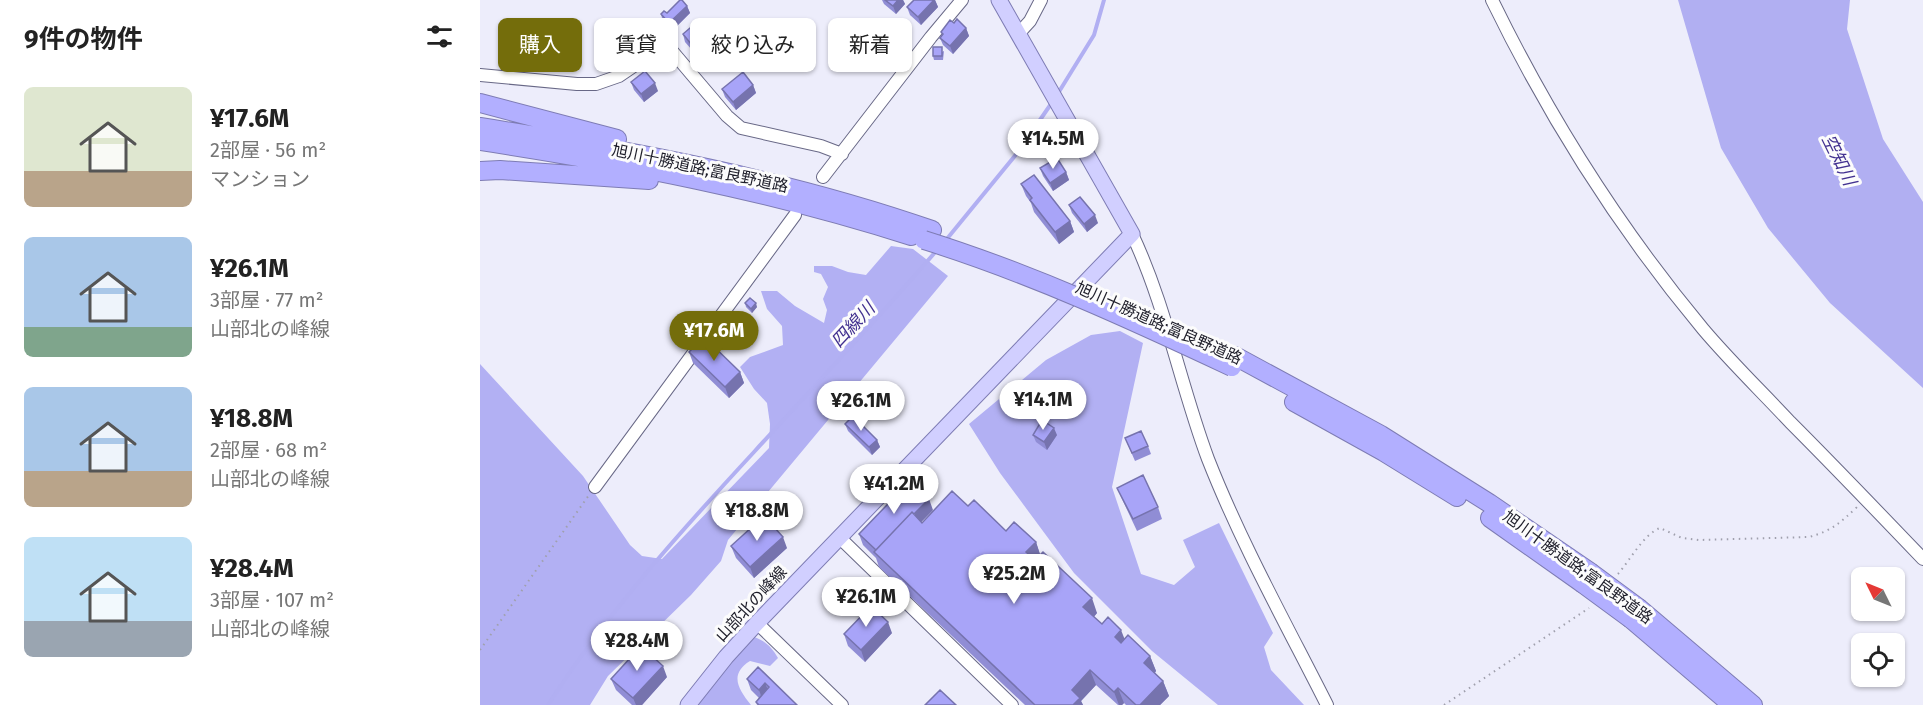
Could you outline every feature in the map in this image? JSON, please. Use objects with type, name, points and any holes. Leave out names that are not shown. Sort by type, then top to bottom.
[{"type":"highway","points":[[480,103],[580,128],[715,177]]},
{"type":"highway","name":"旭川十勝道路;富良野道路","points":[[480,127],[589,144],[715,177]]},
{"type":"highway","name":"旭川十勝道路;富良野道路","points":[[480,141],[804,190],[881,213],[928,235],[1039,270],[1119,302],[1381,435],[1489,503],[1753,705]]},
{"type":"highway","points":[[480,171],[715,177]]},
{"type":"highway","name":"旭川十勝道路;富良野道路","points":[[1635,614],[1732,705]]},
{"type":"main road","points":[[999,0],[1132,234]]},
{"type":"main road","name":"山部北の峰線","points":[[688,705],[726,657],[757,623],[1132,234]]},
{"type":"street","points":[[823,177],[962,0]]},
{"type":"street","points":[[1019,33],[1030,21],[1041,0]]},
{"type":"street","points":[[1492,0],[1552,115],[1632,239],[1705,331],[1923,559]]},
{"type":"street","points":[[480,75],[596,84],[619,76],[666,44],[727,116],[741,128],[821,146],[842,154]]},
{"type":"street","points":[[595,487],[795,215]]},
{"type":"street","points":[[1132,234],[1158,296],[1196,425],[1217,480],[1327,705]]},
{"type":"street","points":[[839,537],[1012,705]]},
{"type":"street","points":[[757,623],[842,705]]},
{"type":"path","points":[[480,650],[595,487]]},
{"type":"path","points":[[1616,576],[1645,538],[1652,531],[1660,528],[1682,538],[1699,540],[1809,537],[1825,533],[1837,526],[1865,499]]},
{"type":"path","points":[[1444,705],[1591,606]]},
{"type":"shaded area","points":[[891,246],[913,249],[948,276],[728,540],[721,561],[691,595],[608,676],[590,705],[480,705],[480,364],[583,476],[630,545],[642,556],[662,559],[769,448],[770,424],[767,403],[754,389],[740,367],[750,357],[783,345],[782,326],[767,309],[761,291],[777,291],[795,306],[824,323],[827,310],[823,299],[828,287],[821,274],[814,272],[814,266],[832,266],[866,275]]},
{"type":"shaded area","points":[[1120,331],[1143,343],[1112,487],[1141,574],[1174,585],[1195,567],[1183,540],[1219,523],[1273,633],[1264,647],[1271,670],[1304,705],[1218,705],[1152,651],[1074,573],[1000,473],[969,424],[1046,360],[1091,335]]},
{"type":"shaded area","points":[[754,637],[768,645],[778,658],[770,666],[750,661],[739,671],[739,687],[751,705],[696,705],[720,675]]},
{"type":"water","name":"空知川","points":[[1678,0],[1850,0],[1847,29],[1883,139],[1923,202],[1923,388],[1830,303],[1768,228],[1721,148]]},
{"type":"building","points":[[680,0],[687,6],[674,18],[665,18],[661,14],[664,11],[667,13]]},
{"type":"building","points":[[885,0],[898,0],[893,6]]},
{"type":"building","points":[[914,0],[934,0],[918,17],[907,7]]},
{"type":"building","points":[[957,19],[966,28],[950,46],[940,38],[943,34],[941,32],[950,20],[954,23]]},
{"type":"building","points":[[690,28],[690,43],[683,34]]},
{"type":"building","points":[[933,47],[942,47],[942,56],[933,56]]},
{"type":"building","points":[[646,72],[655,83],[641,94],[631,82]]},
{"type":"building","points":[[743,72],[753,85],[733,102],[722,89]]},
{"type":"building","points":[[1057,158],[1066,172],[1050,183],[1040,168]]},
{"type":"building","points":[[1034,175],[1070,221],[1055,232],[1030,200],[1032,198],[1021,184]]},
{"type":"building","points":[[1080,197],[1095,215],[1084,224],[1069,205]]},
{"type":"building","points":[[750,298],[756,303],[751,309],[745,303]]},
{"type":"building","points":[[722,325],[730,332],[724,339],[716,332]]},
{"type":"building","points":[[736,330],[745,337],[737,346],[728,338]]},
{"type":"building","points":[[704,337],[740,372],[725,387],[689,352]]},
{"type":"building","points":[[853,416],[877,440],[869,447],[845,424]]},
{"type":"building","points":[[1042,420],[1054,428],[1044,442],[1033,435]]},
{"type":"building","points":[[1141,431],[1148,446],[1132,453],[1125,438]]},
{"type":"building","points":[[1143,475],[1158,507],[1133,519],[1117,488]]},
{"type":"building","points":[[910,481],[929,499],[914,514],[912,512],[876,550],[859,534]]},
{"type":"building","points":[[952,491],[968,506],[974,500],[1006,531],[1014,522],[1036,542],[1026,552],[1035,560],[1043,552],[1092,598],[1083,607],[1102,624],[1108,617],[1121,630],[1115,637],[1121,643],[1128,635],[1150,656],[1144,663],[1163,681],[1140,705],[1136,705],[1118,688],[1114,692],[1090,670],[1072,690],[1080,698],[1073,705],[1035,705],[874,552],[912,512],[922,523]]},
{"type":"building","points":[[764,516],[783,537],[750,567],[731,546]]},
{"type":"building","points":[[871,606],[888,622],[861,650],[844,634]]},
{"type":"building","points":[[641,646],[663,666],[633,698],[611,679]]},
{"type":"building","points":[[758,667],[797,705],[759,705],[756,702],[769,687],[765,683],[759,690],[747,679]]},
{"type":"building","points":[[940,690],[956,705],[925,705]]},
{"type":"waterway","name":"四線川","points":[[1057,95],[1094,35],[1104,0]]},
{"type":"waterway","name":"四線川","points":[[946,240],[1018,152],[1053,101]]},
{"type":"waterway","name":"四線川","points":[[548,705],[595,638],[645,574],[937,250]]}]
